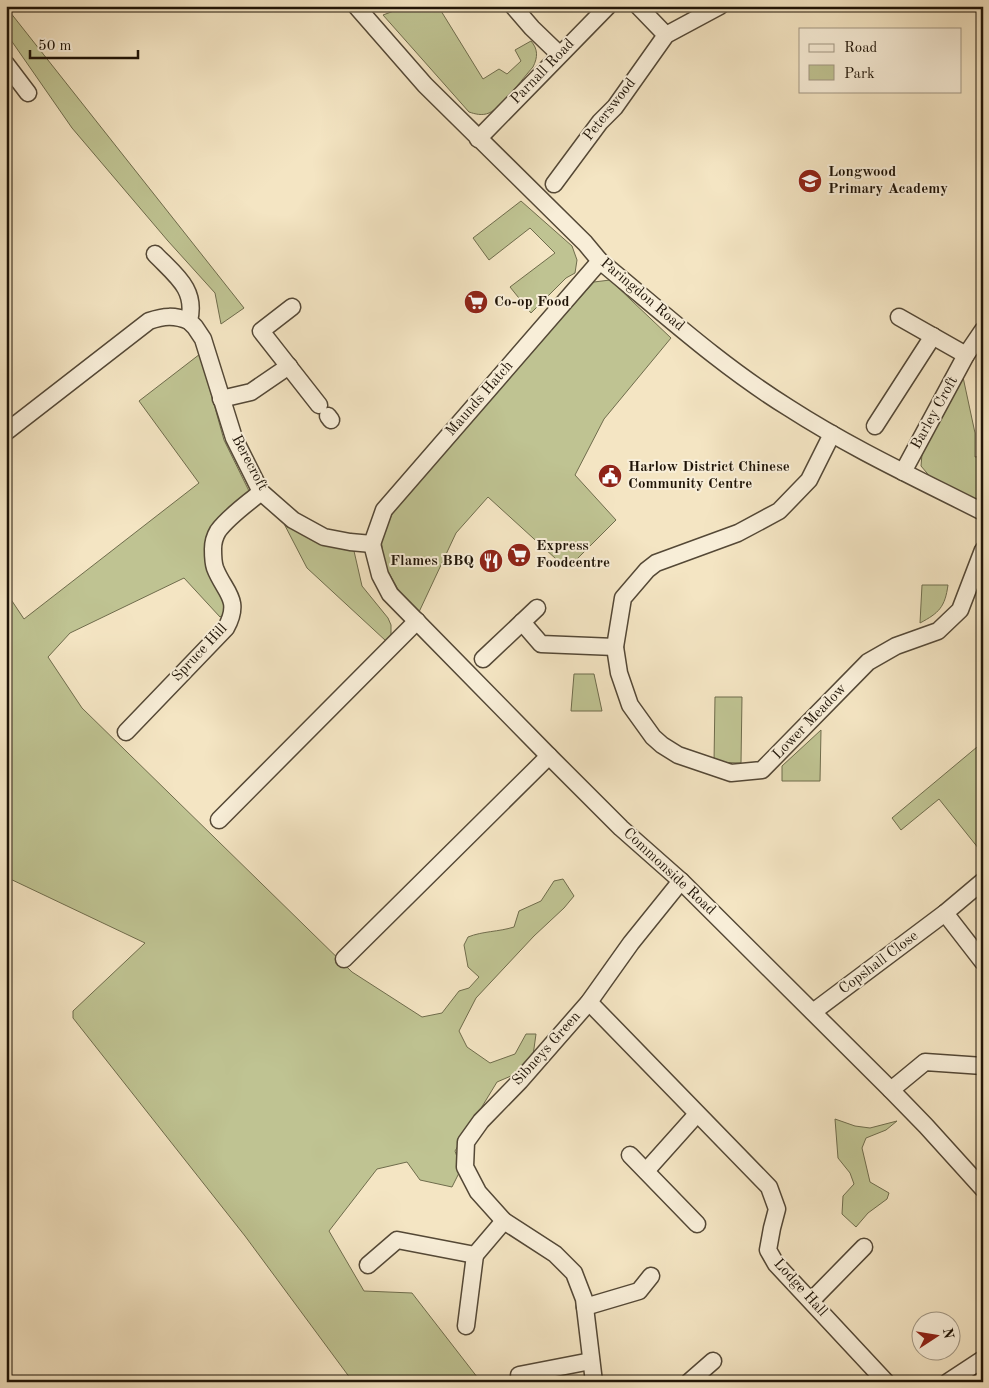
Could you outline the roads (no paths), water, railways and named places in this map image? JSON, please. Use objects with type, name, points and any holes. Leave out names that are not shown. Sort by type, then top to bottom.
[{"type":"street","name":"Paringdon Road","points":[[356,6],[425,85],[584,242],[600,261],[718,360],[788,408],[832,434],[878,460],[983,512]]},
{"type":"street","points":[[513,6],[522,18],[559,54]]},
{"type":"street","name":"Parnall Road","points":[[478,139],[608,6]]},
{"type":"street","points":[[638,6],[666,35]]},
{"type":"street","name":"Peterswood","points":[[554,184],[600,122],[615,108],[666,35],[720,6]]},
{"type":"street","points":[[6,64],[28,93]]},
{"type":"street","points":[[6,432],[149,321],[164,316],[178,317],[188,321],[191,304],[188,292],[155,254]]},
{"type":"street","name":"Maunds Hatch","points":[[372,544],[384,510],[600,261]]},
{"type":"street","points":[[292,307],[261,331],[326,414]]},
{"type":"street","points":[[899,317],[966,355]]},
{"type":"street","name":"Berecroft","points":[[188,321],[195,327],[203,339],[234,438],[261,492],[293,520],[324,537],[372,544]]},
{"type":"street","name":"Barley Croft","points":[[903,472],[966,355],[983,330]]},
{"type":"street","points":[[875,426],[933,336]]},
{"type":"street","points":[[221,399],[251,392],[289,366]]},
{"type":"street","name":"Lower Meadow","points":[[832,434],[808,480],[779,511],[738,533],[656,563],[646,570],[623,598],[615,647],[619,672],[630,705],[653,737],[662,745],[678,755],[730,773],[762,770],[868,662],[896,646],[938,631],[960,610],[983,550]]},
{"type":"street","name":"Spruce Hill","points":[[126,732],[226,628],[232,613],[232,598],[215,567],[213,545],[218,531],[261,492]]},
{"type":"street","name":"Commonside Road","points":[[372,544],[380,575],[390,594],[621,828],[681,880],[891,1090],[983,1189]]},
{"type":"street","points":[[483,659],[537,608]]},
{"type":"street","points":[[219,820],[417,622]]},
{"type":"street","points":[[522,622],[541,644],[615,647]]},
{"type":"street","points":[[344,959],[549,756]]},
{"type":"street","name":"Sibneys Green","points":[[594,1382],[584,1299],[574,1273],[555,1254],[504,1221],[478,1192],[465,1167],[466,1142],[481,1121],[520,1081],[589,1002],[631,942],[681,880]]},
{"type":"street","name":"Copshall Close","points":[[813,1012],[945,914],[983,881]]},
{"type":"street","points":[[945,914],[983,962]]},
{"type":"street","name":"Lodge Hall","points":[[589,1002],[769,1187],[777,1208],[768,1250],[776,1264],[886,1382]]},
{"type":"street","points":[[891,1090],[925,1062],[983,1066]]},
{"type":"street","points":[[646,1171],[697,1114]]},
{"type":"street","points":[[630,1155],[697,1224]]},
{"type":"street","points":[[466,1326],[475,1255],[504,1221]]},
{"type":"street","points":[[368,1265],[397,1240],[475,1255]]},
{"type":"street","points":[[812,1301],[864,1248]]},
{"type":"street","points":[[585,1307],[640,1291],[651,1276]]},
{"type":"street","points":[[948,1382],[983,1359]]},
{"type":"street","points":[[519,1375],[591,1361]]},
{"type":"street","points":[[689,1382],[714,1361]]},
{"type":"place","name":"Longwood Primary Academy","points":[[810,181]]},
{"type":"place","name":"Co-op Food","points":[[476,302]]},
{"type":"place","name":"Harlow District Chinese Community Centre","points":[[610,476]]},
{"type":"place","name":"Express Foodcentre","points":[[519,555]]},
{"type":"place","name":"Flames BBQ","points":[[491,561]]}]
